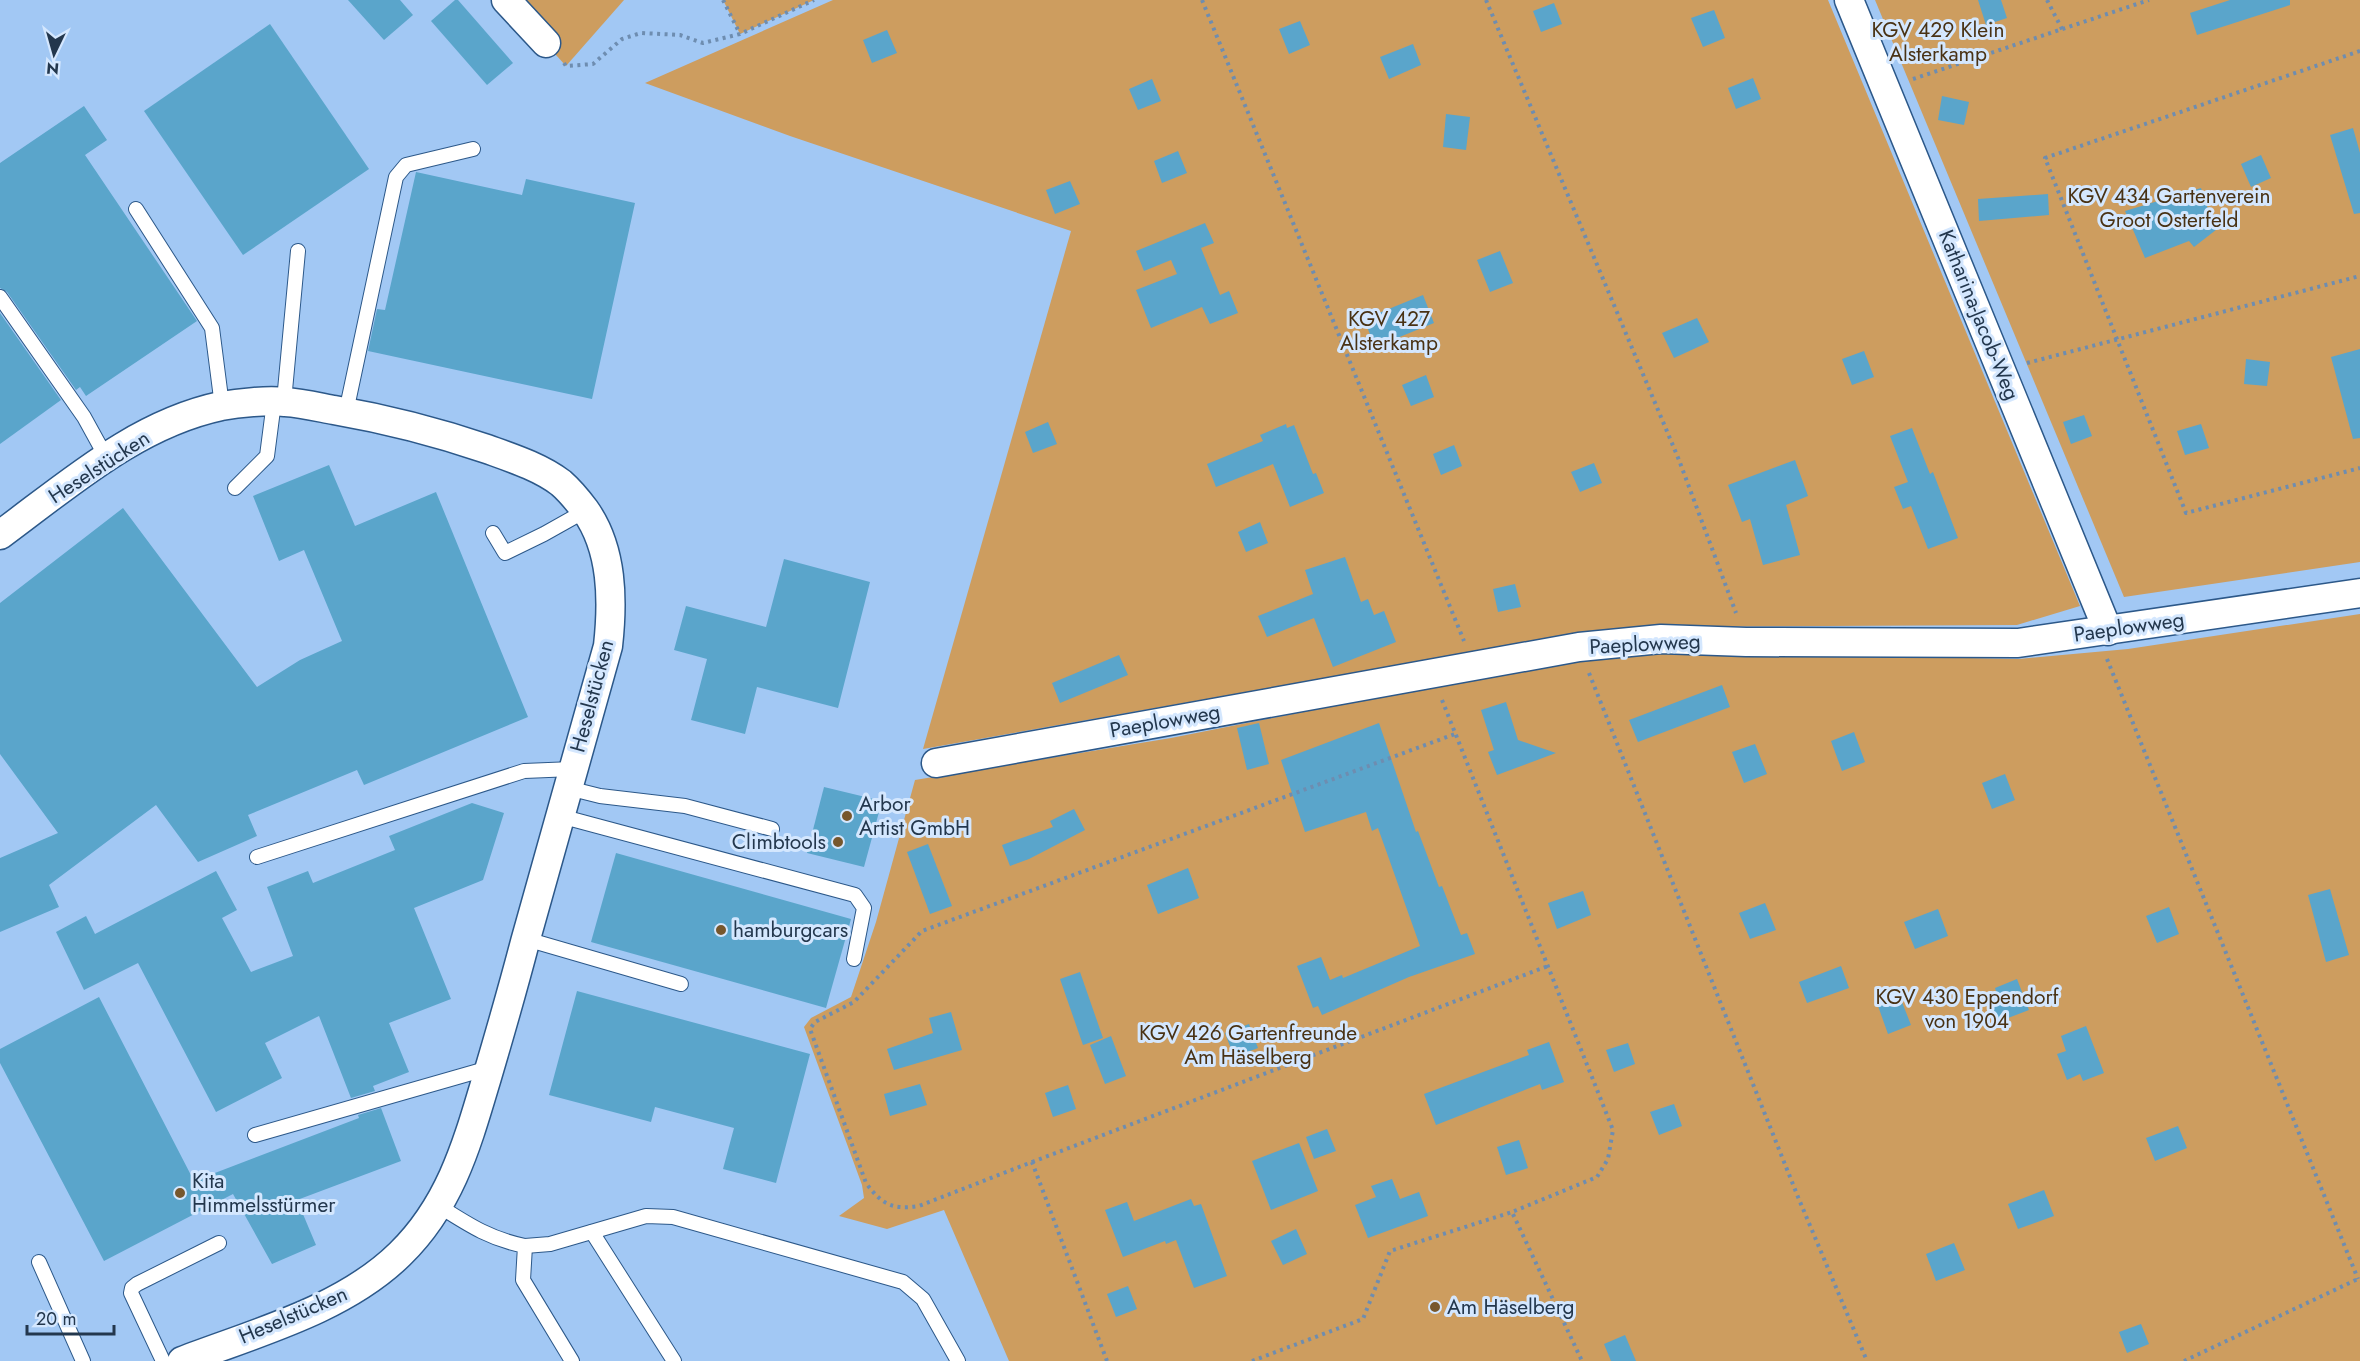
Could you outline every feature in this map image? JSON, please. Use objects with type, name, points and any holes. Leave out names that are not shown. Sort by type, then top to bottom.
[{"type":"street","points":[[506,0],[546,43]]},
{"type":"street","name":"Katharina-Jacob-Weg","points":[[1850,0],[2002,370],[2103,632]]},
{"type":"street","name":"Heselstücken","points":[[0,535],[106,457],[135,439],[173,421],[222,406],[279,402],[388,420],[450,436],[521,461],[561,483],[585,511],[601,542],[609,578],[612,612],[608,646],[489,1068],[465,1148],[440,1206],[399,1254],[364,1284],[321,1307],[182,1361]]},
{"type":"street","name":"Paeplowweg","points":[[936,763],[1579,647],[1661,639],[1746,642],[2018,643],[2360,593]]},
{"type":"lane","points":[[346,412],[396,177],[406,165],[473,149]]},
{"type":"lane","points":[[136,209],[212,328],[222,406]]},
{"type":"lane","points":[[236,488],[267,456],[279,402],[298,250]]},
{"type":"lane","points":[[0,297],[84,417],[106,457]]},
{"type":"lane","points":[[493,533],[505,553],[585,511]]},
{"type":"lane","points":[[257,856],[524,771],[571,778],[600,796],[685,806],[772,829]]},
{"type":"lane","points":[[560,816],[855,895],[864,908],[854,959]]},
{"type":"lane","points":[[526,939],[681,984]]},
{"type":"lane","points":[[255,1135],[489,1068]]},
{"type":"lane","points":[[440,1206],[482,1233],[500,1241],[525,1246],[550,1244],[646,1216],[673,1217],[903,1282],[923,1299],[958,1361]]},
{"type":"lane","points":[[592,1232],[674,1361]]},
{"type":"lane","points":[[163,1361],[131,1293],[132,1288],[219,1243]]},
{"type":"lane","points":[[525,1246],[523,1280],[572,1361]]},
{"type":"lane","points":[[39,1262],[83,1361]]},
{"type":"path","points":[[723,0],[740,34]]},
{"type":"path","points":[[546,43],[566,66],[593,64],[622,39],[642,33],[680,35],[703,43],[740,34],[814,0]]},
{"type":"path","points":[[1202,0],[1474,666]]},
{"type":"path","points":[[1486,0],[1679,460],[1746,642]]},
{"type":"path","points":[[2048,0],[2063,31]]},
{"type":"path","points":[[1887,88],[2063,31],[2149,0]]},
{"type":"path","points":[[2360,51],[2045,158],[2186,513],[2360,468]]},
{"type":"path","points":[[2002,370],[2360,276]]},
{"type":"path","points":[[2103,632],[2359,1279],[2184,1361]]},
{"type":"path","points":[[1579,647],[1798,1197],[1867,1361]]},
{"type":"path","points":[[1252,1361],[1363,1319],[1390,1251],[1512,1212],[1597,1177],[1608,1160],[1613,1130],[1548,966],[1455,734],[922,931],[854,1002],[814,1022],[810,1029],[866,1183],[876,1197],[889,1205],[902,1209],[919,1206],[1548,966]]},
{"type":"path","points":[[1032,1162],[1107,1361]]},
{"type":"path","points":[[1512,1212],[1582,1361]]},
{"type":"green space","points":[[506,0],[624,0],[566,66]]},
{"type":"green space","points":[[723,0],[814,0],[740,34]]},
{"type":"green space","name":"KGV 427 Alsterkamp","points":[[833,0],[1828,0],[2080,606],[2017,625],[1659,627],[1575,634],[923,749],[1071,231],[790,136],[645,83]]},
{"type":"green space","name":"KGV 434 Gartenverein Groot Osterfeld","points":[[1875,0],[2360,0],[2360,562],[2124,597]]},
{"type":"green space","points":[[2360,614],[2360,1361],[1009,1361],[944,1210],[887,1229],[839,1216],[864,1198],[862,1185],[804,1027],[811,1018],[851,997],[876,922],[915,780],[1171,738],[1571,659],[1664,652],[2019,659],[2128,649]]},
{"type":"building","points":[[348,0],[400,0],[413,15],[384,40]]},
{"type":"building","points":[[455,0],[458,0],[513,63],[487,85],[431,21]]},
{"type":"building","points":[[1978,0],[2001,0],[2007,18],[1986,25]]},
{"type":"building","points":[[2230,0],[2290,0],[2290,5],[2197,35],[2190,13]]},
{"type":"building","points":[[1554,3],[1562,24],[1541,32],[1533,11]]},
{"type":"building","points":[[1714,10],[1725,38],[1703,47],[1691,18]]},
{"type":"building","points":[[1300,21],[1310,45],[1289,54],[1279,29]]},
{"type":"building","points":[[270,24],[369,169],[243,255],[144,111]]},
{"type":"building","points":[[887,30],[897,53],[872,63],[863,40]]},
{"type":"building","points":[[1413,44],[1421,65],[1389,79],[1380,57]]},
{"type":"building","points":[[1753,78],[1761,99],[1736,109],[1728,88]]},
{"type":"building","points":[[1152,79],[1161,101],[1138,110],[1129,89]]},
{"type":"building","points":[[1942,96],[1969,102],[1964,125],[1938,120]]},
{"type":"building","points":[[84,106],[107,140],[85,155],[197,321],[86,396],[80,387],[76,390],[7,292],[0,288],[0,163]]},
{"type":"building","points":[[1446,114],[1470,117],[1466,150],[1443,147]]},
{"type":"building","points":[[2353,128],[2360,153],[2360,213],[2354,214],[2330,135]]},
{"type":"building","points":[[1178,151],[1187,173],[1162,183],[1154,161]]},
{"type":"building","points":[[2261,155],[2271,178],[2251,187],[2241,164]]},
{"type":"building","points":[[416,172],[522,195],[526,179],[635,203],[592,399],[368,351],[377,309],[385,310]]},
{"type":"building","points":[[1070,181],[1080,204],[1055,214],[1046,190]]},
{"type":"building","points":[[2201,188],[2208,209],[2221,226],[2194,247],[2189,241],[2145,258],[2125,211]]},
{"type":"building","points":[[2048,194],[2049,215],[1979,221],[1978,199]]},
{"type":"building","points":[[1205,223],[1214,243],[1201,248],[1220,295],[1229,291],[1238,313],[1210,324],[1202,307],[1151,328],[1136,290],[1177,274],[1171,260],[1144,271],[1136,251]]},
{"type":"building","points":[[1500,251],[1513,283],[1490,292],[1477,260]]},
{"type":"building","points":[[1423,295],[1434,323],[1375,347],[1364,319]]},
{"type":"building","points":[[0,313],[61,400],[0,444]]},
{"type":"building","points":[[1697,318],[1709,342],[1674,358],[1662,333]]},
{"type":"building","points":[[2360,349],[2360,438],[2353,439],[2331,357]]},
{"type":"building","points":[[1864,351],[1874,377],[1852,385],[1842,359]]},
{"type":"building","points":[[2246,359],[2270,362],[2267,386],[2244,384]]},
{"type":"building","points":[[1426,375],[1434,397],[1411,406],[1402,385]]},
{"type":"building","points":[[2084,415],[2092,436],[2071,444],[2063,422]]},
{"type":"building","points":[[1048,422],[1057,444],[1033,453],[1025,432]]},
{"type":"building","points":[[1286,424],[1287,428],[1294,425],[1313,474],[1316,473],[1324,493],[1290,507],[1273,464],[1216,487],[1207,464],[1263,441],[1260,435]]},
{"type":"building","points":[[2201,424],[2209,448],[2185,455],[2177,431]]},
{"type":"building","points":[[1912,428],[1930,474],[1933,472],[1958,538],[1928,549],[1911,506],[1903,509],[1894,487],[1908,482],[1890,436]]},
{"type":"building","points":[[1454,445],[1462,466],[1441,475],[1433,454]]},
{"type":"building","points":[[1795,460],[1808,496],[1786,505],[1800,555],[1763,565],[1750,519],[1742,522],[1728,485]]},
{"type":"building","points":[[1594,463],[1602,483],[1580,492],[1571,472]]},
{"type":"building","points":[[329,465],[355,526],[436,492],[528,717],[364,785],[357,770],[248,815],[257,836],[198,862],[156,805],[49,885],[59,907],[0,932],[0,858],[58,833],[0,754],[0,603],[123,508],[257,687],[300,660],[342,641],[304,550],[279,561],[253,496]]},
{"type":"building","points":[[1260,522],[1268,543],[1246,552],[1238,532]]},
{"type":"building","points":[[1345,557],[1361,602],[1368,599],[1374,615],[1384,611],[1396,642],[1333,667],[1314,618],[1267,637],[1258,616],[1313,594],[1305,570]]},
{"type":"building","points":[[784,559],[870,582],[838,708],[757,687],[745,734],[691,720],[707,659],[674,650],[686,606],[766,627]]},
{"type":"building","points":[[1515,584],[1521,607],[1498,612],[1493,589]]},
{"type":"building","points":[[1119,655],[1128,675],[1060,703],[1052,683]]},
{"type":"building","points":[[1722,685],[1730,707],[1638,742],[1629,720]]},
{"type":"building","points":[[1506,702],[1518,740],[1556,753],[1497,775],[1488,752],[1494,750],[1481,710]]},
{"type":"building","points":[[1259,723],[1269,764],[1247,770],[1237,728]]},
{"type":"building","points":[[1379,723],[1416,832],[1418,831],[1439,887],[1442,886],[1461,935],[1467,933],[1475,954],[1409,977],[1322,1015],[1318,1006],[1313,1008],[1297,966],[1321,957],[1330,980],[1342,975],[1343,978],[1420,946],[1378,828],[1372,831],[1366,812],[1305,832],[1281,760]]},
{"type":"building","points":[[1854,732],[1865,762],[1842,771],[1831,741]]},
{"type":"building","points":[[1755,744],[1767,774],[1744,783],[1732,752]]},
{"type":"building","points":[[2005,774],[2015,800],[1992,809],[1982,783]]},
{"type":"building","name":"Arbor Artist GmbH","points":[[824,787],[882,801],[864,867],[807,853]]},
{"type":"building","points":[[472,803],[504,813],[483,880],[414,908],[451,999],[389,1023],[409,1072],[373,1086],[375,1091],[351,1098],[319,1016],[265,1043],[282,1078],[216,1112],[138,963],[84,990],[56,932],[86,916],[95,934],[216,871],[237,910],[222,918],[251,972],[293,956],[267,887],[308,871],[313,883],[395,850],[389,836]]},
{"type":"building","points":[[1074,809],[1085,830],[1029,859],[1010,866],[1002,845],[1053,827],[1050,821]]},
{"type":"building","points":[[928,844],[952,906],[930,914],[907,852]]},
{"type":"building","name":"hamburgcars","points":[[616,853],[851,919],[826,1008],[591,942]]},
{"type":"building","points":[[1188,868],[1199,898],[1158,914],[1147,885]]},
{"type":"building","points":[[2330,889],[2349,955],[2326,962],[2308,895]]},
{"type":"building","points":[[1583,891],[1591,915],[1557,929],[1548,903]]},
{"type":"building","points":[[1765,903],[1776,930],[1750,939],[1739,913]]},
{"type":"building","points":[[2169,907],[2179,934],[2157,943],[2146,916]]},
{"type":"building","points":[[1938,909],[1948,936],[1915,949],[1904,922]]},
{"type":"building","points":[[1841,966],[1849,988],[1807,1003],[1799,982]]},
{"type":"building","points":[[1080,972],[1103,1038],[1083,1045],[1060,979]]},
{"type":"building","points":[[2017,979],[2029,1010],[1995,1023],[1985,999],[1997,994],[1995,988]]},
{"type":"building","points":[[577,991],[810,1054],[776,1183],[723,1169],[734,1128],[655,1107],[651,1122],[549,1095]]},
{"type":"building","points":[[99,997],[194,1181],[359,1118],[358,1115],[381,1108],[401,1161],[297,1200],[316,1245],[272,1264],[233,1194],[104,1261],[0,1063],[0,1049]]},
{"type":"building","points":[[1900,997],[1911,1025],[1888,1034],[1878,1006]]},
{"type":"building","points":[[951,1012],[962,1050],[894,1070],[887,1049],[933,1033],[929,1018]]},
{"type":"building","points":[[1249,1024],[1258,1048],[1234,1057],[1225,1033]]},
{"type":"building","points":[[2086,1026],[2104,1073],[2083,1081],[2080,1074],[2067,1080],[2057,1054],[2066,1051],[2061,1036]]},
{"type":"building","points":[[1111,1036],[1126,1076],[1105,1084],[1090,1045]]},
{"type":"building","points":[[1549,1042],[1564,1082],[1542,1090],[1540,1084],[1436,1125],[1424,1094],[1529,1055],[1527,1050]]},
{"type":"building","points":[[1628,1043],[1635,1064],[1614,1072],[1606,1050]]},
{"type":"building","points":[[920,1084],[927,1105],[890,1116],[884,1094]]},
{"type":"building","points":[[1068,1085],[1076,1109],[1053,1117],[1045,1093]]},
{"type":"building","points":[[1674,1104],[1682,1126],[1659,1135],[1650,1112]]},
{"type":"building","points":[[2178,1126],[2187,1148],[2155,1161],[2146,1138]]},
{"type":"building","points":[[1327,1129],[1336,1151],[1314,1159],[1306,1137]]},
{"type":"building","points":[[1519,1140],[1528,1168],[1506,1175],[1497,1147]]},
{"type":"building","points":[[1299,1143],[1318,1191],[1271,1210],[1252,1161]]},
{"type":"building","points":[[1392,1179],[1400,1199],[1419,1192],[1428,1216],[1368,1238],[1355,1205],[1376,1197],[1371,1186]]},
{"type":"building","points":[[2044,1190],[2054,1216],[2018,1229],[2008,1204]]},
{"type":"building","points":[[1191,1199],[1194,1206],[1201,1204],[1227,1276],[1194,1288],[1176,1240],[1166,1244],[1165,1241],[1123,1257],[1105,1210],[1127,1202],[1134,1221]]},
{"type":"building","points":[[1296,1229],[1307,1254],[1283,1265],[1271,1241]]},
{"type":"building","points":[[1954,1243],[1965,1270],[1936,1281],[1926,1254]]},
{"type":"building","points":[[1128,1286],[1137,1309],[1116,1317],[1107,1294]]},
{"type":"building","points":[[2141,1324],[2149,1344],[2127,1353],[2119,1332]]},
{"type":"building","points":[[1625,1335],[1636,1361],[1611,1361],[1604,1344]]},
{"type":"place","name":"Arbor Artist GmbH","points":[[847,816]]},
{"type":"place","name":"Climbtools","points":[[838,842]]},
{"type":"place","name":"hamburgcars","points":[[721,930]]},
{"type":"place","name":"Kita Himmelsstürmer","points":[[180,1193]]},
{"type":"place","name":"Am Häselberg","points":[[1435,1307]]},
{"type":"park label","name":"KGV 429 Klein Alsterkamp","points":[[1938,42]]},
{"type":"park label","name":"KGV 430 Eppendorf von 1904","points":[[1967,1009]]},
{"type":"park label","name":"KGV 426 Gartenfreunde Am Häselberg","points":[[1248,1045]]}]
